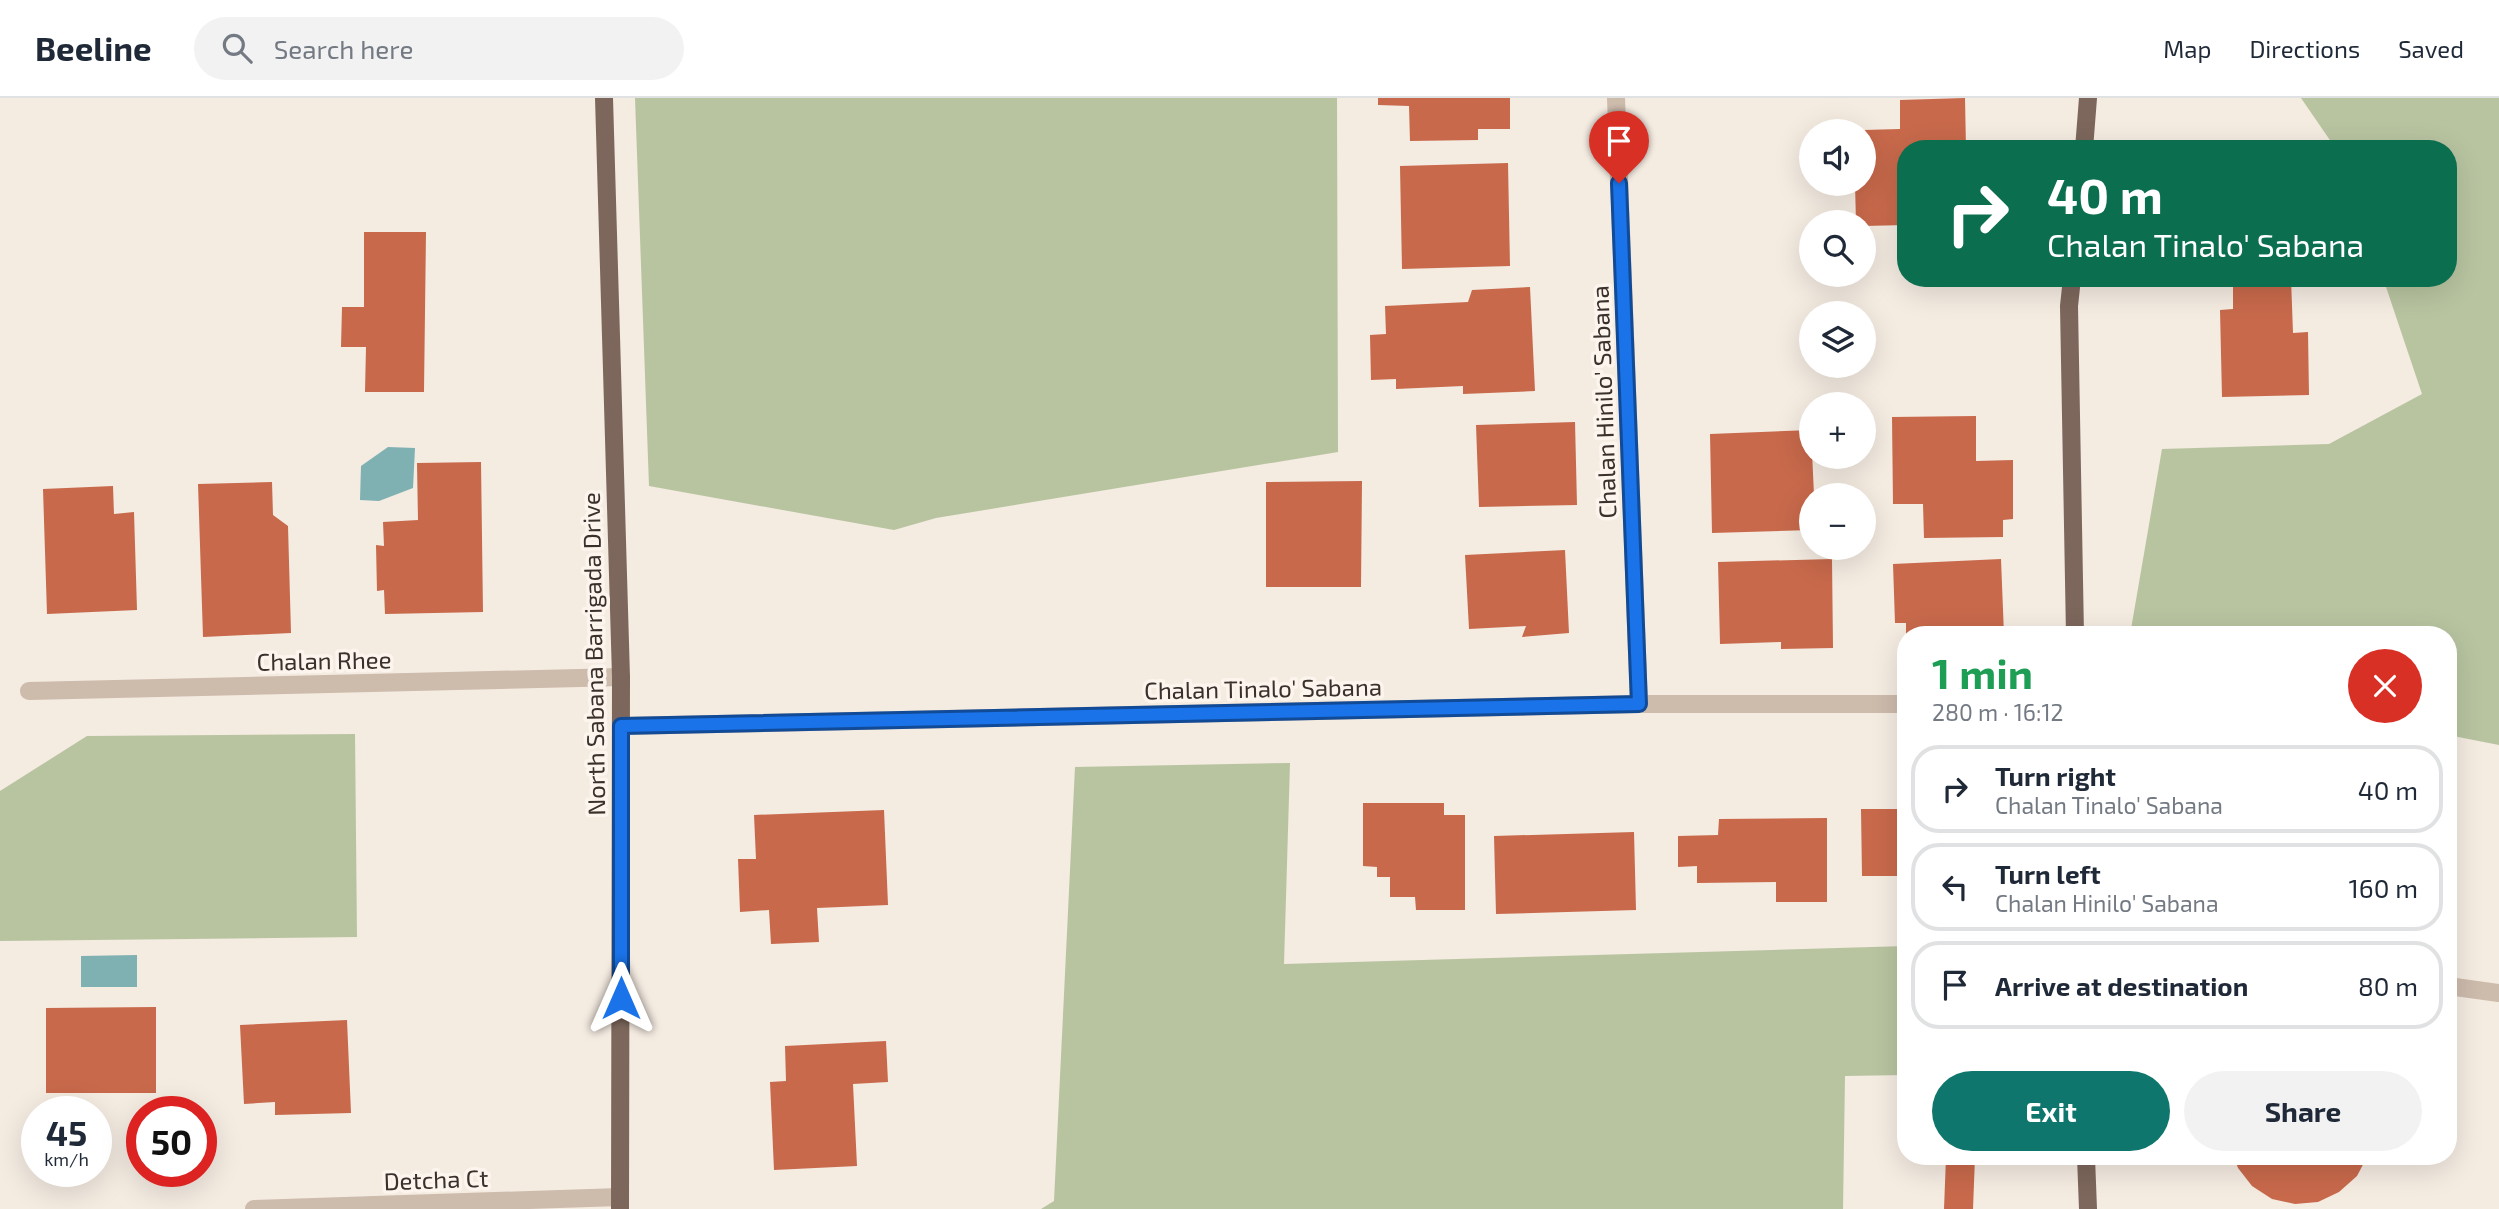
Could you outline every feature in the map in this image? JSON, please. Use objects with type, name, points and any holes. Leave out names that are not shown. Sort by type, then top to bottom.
[{"type":"main road","name":"North Sabana Barrigada Drive","points":[[604,98],[621,677],[620,1203]]},
{"type":"main road","points":[[2085,140],[2088,98]]},
{"type":"main road","points":[[2071,287],[2069,320],[2075,626]]},
{"type":"main road","points":[[2086,1165],[2088,1209]]},
{"type":"street","name":"Chalan Hinilo' Sabana","points":[[1616,98],[1639,704]]},
{"type":"street","name":"Chalan Rhee","points":[[29,691],[621,677]]},
{"type":"street","name":"Chalan Tinalo' Sabana","points":[[621,726],[1639,704],[1897,704]]},
{"type":"street","points":[[2457,986],[2499,993]]},
{"type":"street","name":"Detcha Ct","points":[[254,1209],[620,1203]]},
{"type":"green space","points":[[635,98],[1337,98],[1338,452],[936,518],[894,530],[649,486]]},
{"type":"green space","points":[[2301,98],[2499,98],[2499,745],[2457,737],[2457,626],[2132,626],[2162,449],[2329,444],[2422,394],[2386,287],[2457,287],[2457,140],[2330,140]]},
{"type":"green space","points":[[355,734],[357,937],[0,941],[0,791],[87,736]]},
{"type":"green space","points":[[1290,763],[1284,964],[1897,946],[1897,1075],[1845,1076],[1843,1209],[1041,1209],[1054,1201],[1075,767]]},
{"type":"water","points":[[388,447],[415,448],[413,488],[379,501],[360,500],[361,466]]},
{"type":"water","points":[[137,955],[137,987],[81,987],[81,956]]},
{"type":"building","points":[[1378,98],[1510,98],[1510,129],[1478,129],[1478,140],[1410,141],[1409,106],[1378,105]]},
{"type":"building","points":[[1965,98],[1966,140],[1897,140],[1897,225],[1876,226],[1876,210],[1856,210],[1855,196],[1876,196],[1876,130],[1900,129],[1900,100]]},
{"type":"building","points":[[1508,163],[1510,266],[1402,269],[1400,166]]},
{"type":"building","points":[[364,232],[426,232],[424,392],[365,392],[366,347],[341,347],[342,307],[364,307]]},
{"type":"building","points":[[1530,287],[1535,391],[1463,394],[1463,386],[1396,389],[1396,379],[1371,380],[1370,335],[1386,334],[1385,306],[1468,302],[1472,290]]},
{"type":"building","points":[[2233,287],[2291,287],[2293,333],[2308,332],[2309,395],[2222,397],[2220,310],[2233,309]]},
{"type":"building","points":[[1976,416],[1976,461],[2013,460],[2013,519],[2003,520],[2003,537],[1924,538],[1923,504],[1893,504],[1892,417]]},
{"type":"building","points":[[1575,422],[1577,505],[1479,507],[1476,425]]},
{"type":"building","points":[[1799,430],[1799,469],[1813,469],[1813,483],[1799,483],[1799,530],[1712,533],[1710,434]]},
{"type":"building","points":[[481,462],[483,612],[385,614],[384,590],[377,591],[376,545],[384,546],[383,522],[418,520],[417,463]]},
{"type":"building","points":[[1362,481],[1361,587],[1266,587],[1266,482]]},
{"type":"building","points":[[272,482],[273,515],[288,526],[291,633],[203,637],[198,484]]},
{"type":"building","points":[[113,486],[114,514],[134,512],[137,610],[47,614],[43,489]]},
{"type":"building","points":[[1565,550],[1569,633],[1522,637],[1526,626],[1469,629],[1465,555]]},
{"type":"building","points":[[2001,559],[2004,626],[1906,626],[1906,623],[1895,623],[1893,564]]},
{"type":"building","points":[[1832,560],[1833,648],[1781,649],[1781,642],[1720,644],[1718,562]]},
{"type":"building","points":[[1363,803],[1444,803],[1444,815],[1465,815],[1465,910],[1416,910],[1415,897],[1390,897],[1390,877],[1377,877],[1377,867],[1363,866]]},
{"type":"building","points":[[1861,809],[1897,809],[1897,876],[1862,876]]},
{"type":"building","points":[[884,810],[888,905],[817,908],[819,942],[771,944],[769,910],[740,912],[738,859],[756,859],[754,815]]},
{"type":"building","points":[[1827,818],[1827,902],[1776,902],[1776,882],[1697,883],[1697,866],[1678,867],[1678,836],[1718,835],[1719,819]]},
{"type":"building","points":[[1634,832],[1636,910],[1496,914],[1494,836]]},
{"type":"building","points":[[156,1007],[156,1093],[46,1093],[46,1008]]},
{"type":"building","points":[[347,1020],[351,1113],[275,1115],[275,1102],[244,1104],[240,1025]]},
{"type":"building","points":[[886,1041],[888,1082],[853,1084],[857,1166],[774,1170],[770,1082],[786,1081],[785,1046]]},
{"type":"building","points":[[1946,1165],[1975,1165],[1973,1209],[1944,1209]]},
{"type":"building","points":[[2237,1165],[2363,1165],[2357,1176],[2339,1192],[2318,1202],[2295,1204],[2272,1199],[2252,1186]]},
{"type":"route","points":[[621,998],[621,726],[1639,704],[1619,183]]}]
